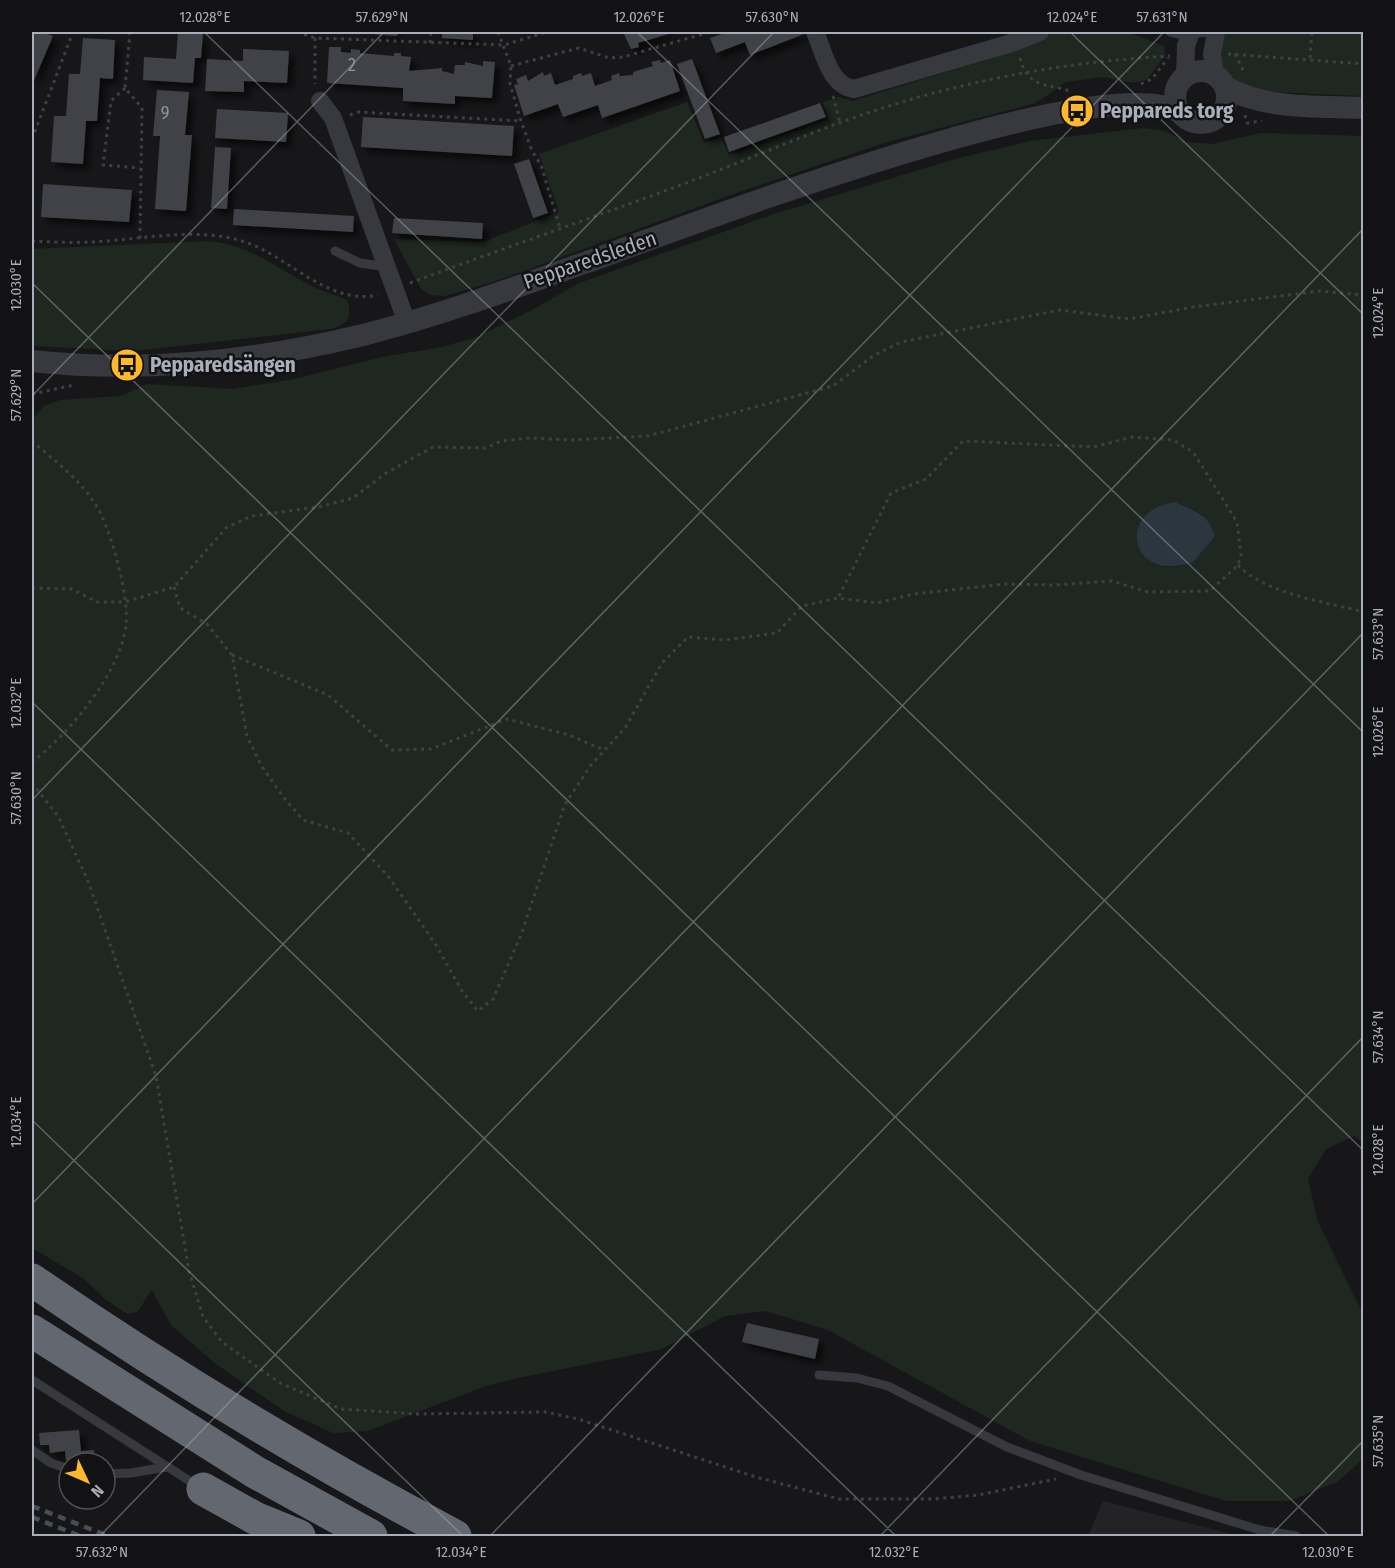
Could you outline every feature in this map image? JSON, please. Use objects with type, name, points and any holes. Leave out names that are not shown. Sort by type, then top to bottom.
[{"type":"highway","points":[[32,1280],[92,1321],[275,1436],[455,1536]]},
{"type":"highway","points":[[32,1331],[255,1472],[372,1536]]},
{"type":"highway","points":[[203,1489],[255,1518],[299,1536]]},
{"type":"street","points":[[815,32],[839,84],[854,89],[1015,42],[1040,32]]},
{"type":"street","points":[[1214,120],[1225,108],[1227,100],[1217,72],[1216,32]]},
{"type":"street","points":[[1191,33],[1179,68],[1174,97],[1179,112],[1192,122],[1201,124],[1267,104]]},
{"type":"street","points":[[1179,68],[1217,72],[1240,95],[1267,104],[1364,108]]},
{"type":"street","name":"Pepparedsleden","points":[[32,361],[127,365],[230,359],[320,345],[407,323],[944,140],[1137,94],[1179,68]]},
{"type":"street","name":"Pepparedsleden","points":[[1137,94],[1179,112]]},
{"type":"street","points":[[320,101],[333,118],[407,323]]},
{"type":"lane","points":[[1170,32],[1216,32]]},
{"type":"lane","points":[[335,251],[360,263],[387,267]]},
{"type":"lane","points":[[819,1375],[857,1378],[888,1386],[1007,1447],[1081,1475],[1260,1530],[1296,1536]]},
{"type":"lane","points":[[32,1380],[203,1489]]},
{"type":"lane","points":[[32,1450],[57,1465]]},
{"type":"lane","points":[[117,1474],[166,1467]]},
{"type":"path","points":[[32,139],[73,32]]},
{"type":"path","points":[[130,32],[125,88],[111,101],[103,165],[141,168]]},
{"type":"path","points":[[297,32],[315,38],[504,45],[548,32]]},
{"type":"path","points":[[355,32],[355,38]]},
{"type":"path","points":[[430,43],[431,32]]},
{"type":"path","points":[[498,32],[510,66],[510,84],[520,121],[532,151],[541,165],[560,228]]},
{"type":"path","points":[[686,32],[688,39]]},
{"type":"path","points":[[510,66],[579,48],[609,58],[623,57],[710,32]]},
{"type":"path","points":[[1310,58],[1312,32]]},
{"type":"path","points":[[315,38],[315,87],[320,101]]},
{"type":"path","points":[[1015,42],[1024,71],[1034,82],[1077,93]]},
{"type":"path","points":[[1217,72],[1310,58],[1364,64]]},
{"type":"path","points":[[32,241],[88,242],[205,235],[226,237],[268,251],[293,268],[339,290],[359,296],[375,296],[679,186],[840,123],[1024,71],[1102,60],[1179,68]]},
{"type":"path","points":[[1137,94],[1152,79],[1179,68]]},
{"type":"path","points":[[839,84],[832,99],[840,123]]},
{"type":"path","points":[[125,88],[142,108],[140,239]]},
{"type":"path","points":[[333,118],[359,112],[520,121]]},
{"type":"path","points":[[32,588],[72,589],[98,602],[125,602],[174,586],[227,527],[252,516],[318,507],[353,498],[386,473],[433,447],[485,448],[502,441],[530,438],[571,440],[648,436],[833,386],[873,356],[901,342],[1060,310],[1129,319],[1193,307],[1320,291],[1364,295]]},
{"type":"path","points":[[32,394],[80,385]]},
{"type":"path","points":[[174,586],[180,608],[207,624],[232,655],[247,736],[261,765],[303,820],[348,833],[388,876],[436,945],[462,991],[478,1011],[493,999],[521,935],[565,804],[591,765],[625,728],[662,663],[688,637],[724,640],[777,633],[802,606],[838,598],[877,603],[914,594],[1004,584],[1054,585],[1112,581],[1148,591],[1210,591],[1238,565],[1241,555],[1238,522],[1192,452],[1173,440],[1132,437],[1093,447],[963,441],[926,479],[891,493],[838,598]]},
{"type":"path","points":[[32,441],[85,491],[100,513],[125,602],[126,624],[115,661],[83,710],[48,750],[32,762]]},
{"type":"path","points":[[1238,565],[1250,577],[1303,597],[1364,612]]},
{"type":"path","points":[[232,655],[328,695],[392,750],[431,749],[507,719],[569,735],[605,750]]},
{"type":"path","points":[[32,783],[58,816],[88,881],[156,1076],[189,1271],[203,1317],[222,1342],[280,1383],[341,1409],[417,1414],[545,1412],[567,1416],[756,1477],[839,1499],[945,1498],[978,1495],[1081,1475]]},
{"type":"shaded area","points":[[1056,32],[1127,32],[1164,46],[1165,55],[1147,80],[1133,83],[1103,77],[1066,82],[1036,103],[887,142],[739,192],[502,279],[445,296],[430,295],[421,289],[394,239],[483,242],[559,212],[539,154],[687,102],[704,143],[721,137],[729,155],[828,119],[823,102],[839,97],[852,101],[999,56]]},
{"type":"shaded area","points":[[1225,32],[1363,32],[1363,96],[1250,91],[1225,74],[1220,64],[1220,38]]},
{"type":"shaded area","points":[[1143,128],[1165,131],[1187,142],[1212,144],[1261,133],[1363,136],[1363,1142],[1354,1136],[1326,1149],[1308,1179],[1318,1222],[1363,1314],[1363,1459],[1337,1482],[1289,1501],[1226,1501],[1030,1441],[828,1330],[766,1311],[725,1316],[662,1349],[486,1386],[368,1431],[333,1433],[284,1411],[216,1364],[171,1325],[152,1290],[137,1312],[127,1314],[105,1299],[83,1278],[32,1248],[32,420],[44,406],[60,400],[120,396],[147,384],[232,389],[295,379],[381,357],[437,348],[475,338],[532,310],[579,283],[771,215],[955,159],[1030,141]],"holes":[[[1176,502],[1203,515],[1182,566],[1163,567]]]},
{"type":"shaded area","points":[[208,241],[224,243],[252,253],[316,288],[347,300],[349,316],[347,320],[330,329],[133,351],[32,346],[32,249]]},
{"type":"shaded area","points":[[1176,502],[1204,518],[1215,536],[1193,562],[1172,566],[1155,563],[1144,555],[1138,544],[1137,531],[1143,518],[1156,508]]},
{"type":"shaded area","points":[[1103,1501],[1239,1536],[1088,1536]]},
{"type":"building","points":[[32,32],[43,32],[53,36],[32,85]]},
{"type":"building","points":[[178,32],[203,34],[201,58],[195,58],[193,83],[143,80],[144,57],[176,59]]},
{"type":"building","points":[[374,32],[398,32],[397,36],[373,34]]},
{"type":"building","points":[[442,32],[473,32],[473,40],[442,38]]},
{"type":"building","points":[[623,32],[675,32],[638,43],[639,47],[631,49]]},
{"type":"building","points":[[728,32],[803,32],[804,34],[750,55],[745,42],[716,53],[710,38]]},
{"type":"building","points":[[83,38],[115,40],[113,79],[100,78],[97,121],[86,121],[83,164],[51,162],[54,116],[66,116],[69,74],[80,74]]},
{"type":"building","points":[[329,47],[341,47],[341,52],[351,53],[351,49],[360,50],[360,53],[394,56],[394,53],[401,53],[401,56],[411,57],[409,71],[442,68],[442,71],[454,74],[455,65],[465,65],[465,62],[483,66],[483,61],[495,62],[492,98],[455,96],[455,104],[403,101],[403,88],[327,83]]},
{"type":"building","points":[[243,49],[289,51],[287,83],[244,81],[244,92],[205,91],[207,59],[243,61]]},
{"type":"building","points":[[692,59],[720,134],[705,139],[677,64]]},
{"type":"building","points":[[660,60],[661,63],[670,60],[680,91],[602,118],[598,105],[563,117],[558,104],[524,116],[514,85],[518,84],[516,79],[526,75],[528,81],[543,72],[544,76],[551,73],[555,85],[573,79],[573,76],[581,73],[582,76],[591,73],[595,86],[612,80],[611,76],[619,73],[620,76],[633,75],[633,72],[653,66],[651,62]]},
{"type":"building","points":[[157,90],[189,92],[185,135],[192,135],[186,211],[155,209],[160,136],[153,136]]},
{"type":"building","points":[[820,103],[826,117],[729,152],[724,137]]},
{"type":"building","points":[[217,109],[288,113],[286,142],[215,138]]},
{"type":"building","points":[[363,117],[514,126],[512,156],[361,147]]},
{"type":"building","points":[[215,147],[231,148],[227,209],[211,208]]},
{"type":"building","points":[[529,159],[548,213],[533,218],[514,164]]},
{"type":"building","points":[[43,184],[132,190],[129,222],[41,217]]},
{"type":"building","points":[[234,209],[354,216],[353,232],[233,225]]},
{"type":"building","points":[[394,218],[483,223],[482,239],[392,233]]},
{"type":"building","points":[[747,1323],[819,1339],[815,1359],[742,1342]]},
{"type":"building","points":[[79,1430],[81,1451],[50,1453],[49,1445],[40,1445],[39,1433]]},
{"type":"railway","points":[[32,1506],[108,1536]]},
{"type":"railway","points":[[32,1517],[80,1536]]},
{"type":"place","name":"Peppareds torg","points":[[1077,111]]},
{"type":"place","name":"Pepparedsängen","points":[[127,365]]}]
